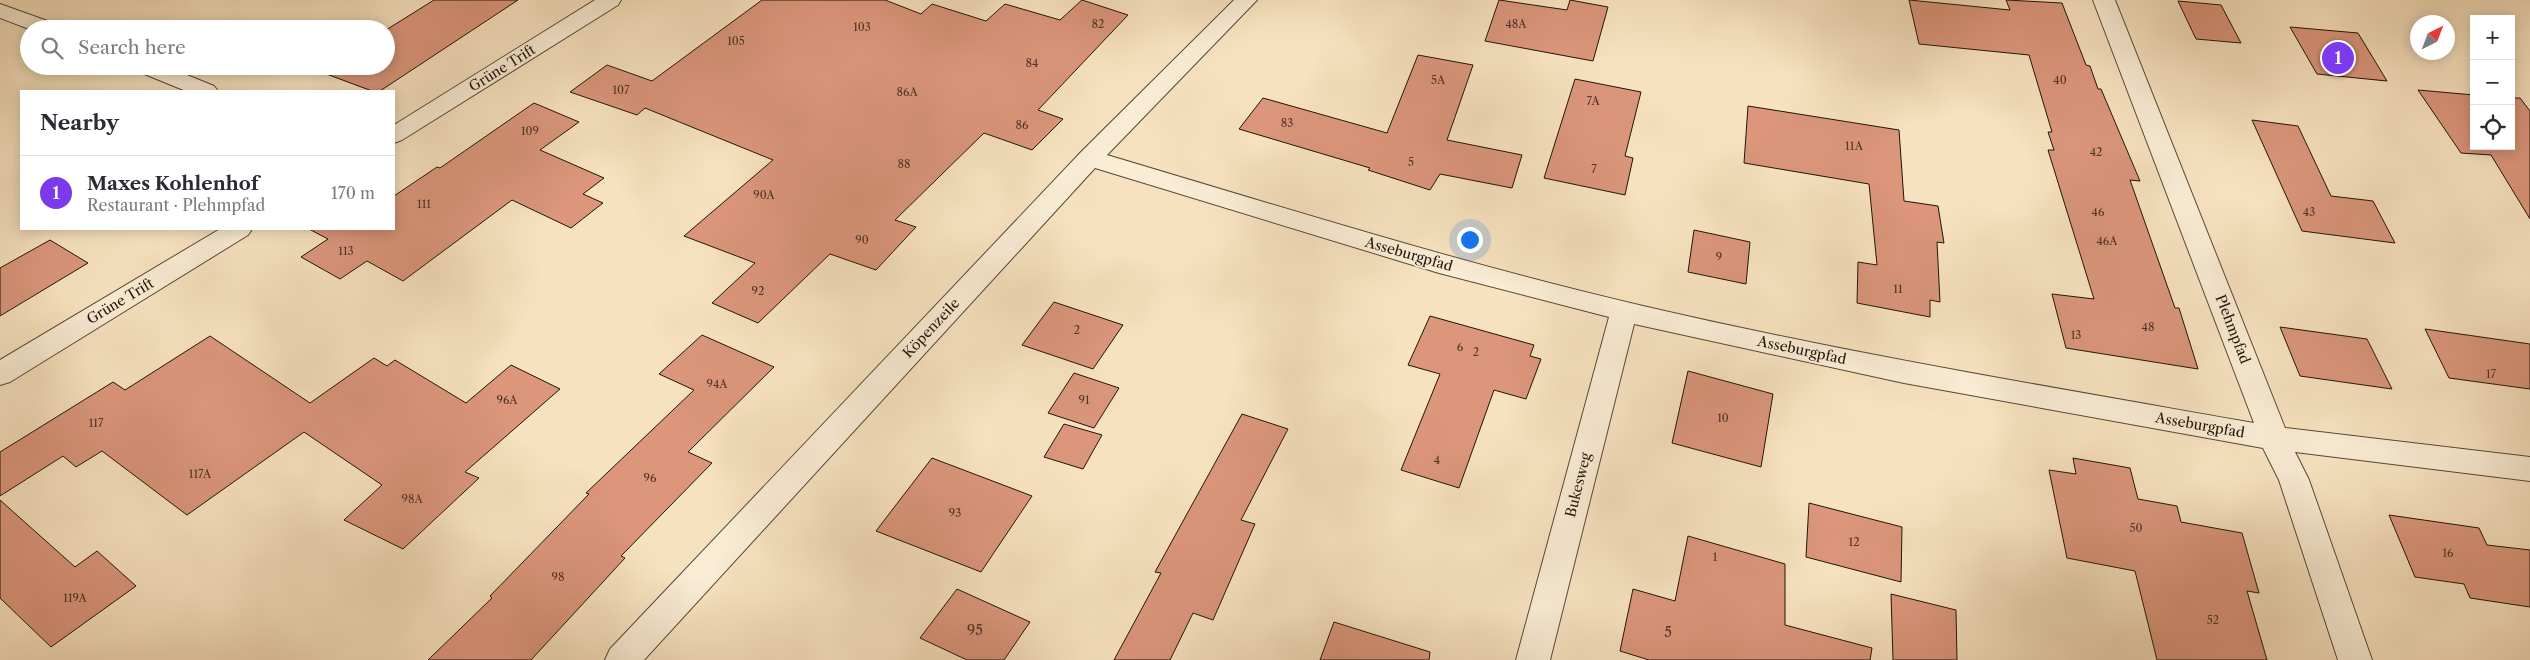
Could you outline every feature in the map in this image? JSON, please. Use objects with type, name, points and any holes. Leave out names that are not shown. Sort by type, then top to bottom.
[{"type":"street","name":"Grüne Trift","points":[[395,134],[610,0]]},
{"type":"street","name":"Köpenzeile","points":[[622,660],[1090,158],[1246,0]]},
{"type":"street","name":"Plehmpfad","points":[[2104,0],[2273,438],[2294,480],[2355,660]]},
{"type":"street","points":[[0,10],[25,20]]},
{"type":"street","points":[[167,75],[204,90]]},
{"type":"street","name":"Asseburgpfad","points":[[1090,158],[1387,248],[1624,310],[1904,372],[2273,438],[2530,469]]},
{"type":"street","name":"Grüne Trift","points":[[0,374],[237,230]]},
{"type":"street","name":"Bukesweg","points":[[1533,660],[1624,310]]},
{"type":"building","points":[[434,0],[518,0],[382,90],[369,90],[329,75],[395,75],[395,24]]},
{"type":"building","points":[[762,0],[885,0],[921,14],[932,4],[986,21],[1005,4],[1060,20],[1082,0],[1128,15],[1038,110],[1063,119],[1032,150],[984,133],[895,220],[916,227],[876,270],[830,254],[758,323],[712,303],[755,263],[684,236],[773,160],[645,108],[637,115],[570,92],[607,65],[652,81]]},
{"type":"building","points":[[1499,0],[1567,10],[1570,0],[1608,7],[1593,61],[1485,41]]},
{"type":"building","points":[[1909,0],[2010,10],[2006,0],[2062,3],[2086,65],[2090,66],[2098,89],[2101,89],[2140,181],[2130,180],[2175,308],[2179,308],[2198,369],[2066,348],[2052,294],[2094,299],[2048,150],[2054,150],[2048,132],[2052,132],[2029,55],[1919,44]]},
{"type":"building","points":[[2178,1],[2221,5],[2241,43],[2196,39]]},
{"type":"building","points":[[2290,27],[2358,33],[2387,81],[2317,74]]},
{"type":"building","points":[[1418,55],[1473,65],[1447,140],[1522,155],[1512,188],[1440,174],[1430,190],[1368,170],[1370,168],[1239,129],[1263,98],[1387,133]]},
{"type":"building","points":[[1575,79],[1641,92],[1625,156],[1633,158],[1625,195],[1544,178]]},
{"type":"building","points":[[2418,90],[2470,95],[2470,150],[2515,150],[2515,98],[2520,98],[2530,111],[2530,219],[2491,155],[2461,153]]},
{"type":"building","points":[[534,103],[579,122],[540,150],[604,178],[583,194],[603,203],[571,228],[512,200],[403,281],[367,261],[340,279],[301,257],[328,239],[311,230],[395,230],[395,195],[437,167],[440,168]]},
{"type":"building","points":[[1748,106],[1899,130],[1904,201],[1938,206],[1944,243],[1937,242],[1940,302],[1930,300],[1930,317],[1857,303],[1858,262],[1877,265],[1869,184],[1744,163]]},
{"type":"building","points":[[2252,120],[2298,126],[2331,196],[2373,201],[2395,243],[2302,231]]},
{"type":"building","points":[[1694,230],[1750,242],[1746,284],[1688,272]]},
{"type":"building","points":[[50,240],[88,263],[0,316],[0,268]]},
{"type":"building","points":[[1054,302],[1123,325],[1093,369],[1022,345]]},
{"type":"building","points":[[1430,316],[1534,345],[1530,356],[1541,359],[1526,399],[1494,390],[1459,488],[1401,470],[1440,374],[1408,365]]},
{"type":"building","points":[[2280,327],[2367,339],[2392,389],[2300,376]]},
{"type":"building","points":[[2425,329],[2530,344],[2530,389],[2449,378]]},
{"type":"building","points":[[702,335],[774,367],[688,452],[712,463],[621,556],[625,558],[531,660],[428,660],[492,598],[490,596],[589,494],[586,493],[694,390],[659,374]]},
{"type":"building","points":[[210,336],[310,403],[374,358],[387,366],[395,360],[466,403],[511,365],[560,389],[465,472],[479,478],[403,549],[344,520],[382,485],[304,432],[187,515],[102,451],[76,467],[63,456],[0,496],[0,452],[113,382],[125,390]]},
{"type":"building","points":[[1688,371],[1773,394],[1761,467],[1672,443]]},
{"type":"building","points":[[1074,373],[1119,388],[1094,428],[1048,413]]},
{"type":"building","points":[[1242,414],[1288,429],[1241,520],[1255,524],[1213,620],[1193,613],[1170,660],[1114,660],[1161,573],[1155,572]]},
{"type":"building","points":[[1064,424],[1102,435],[1083,469],[1044,457]]},
{"type":"building","points":[[932,458],[1032,496],[981,572],[876,531]]},
{"type":"building","points":[[2073,458],[2130,468],[2138,499],[2177,506],[2181,522],[2242,533],[2259,593],[2247,591],[2267,660],[2157,660],[2135,571],[2067,558],[2049,470],[2076,474]]},
{"type":"building","points":[[0,500],[75,567],[97,551],[136,586],[51,647],[0,598]]},
{"type":"building","points":[[1809,503],[1902,527],[1901,582],[1806,557]]},
{"type":"building","points":[[2389,515],[2479,528],[2487,545],[2530,550],[2530,607],[2470,598],[2464,584],[2415,577]]},
{"type":"building","points":[[1688,536],[1785,564],[1785,625],[1872,648],[1870,660],[1649,660],[1620,651],[1633,589],[1675,601]]},
{"type":"building","points":[[957,589],[1030,622],[1004,660],[967,660],[920,638]]},
{"type":"building","points":[[1891,594],[1956,610],[1957,660],[1893,660]]},
{"type":"building","points":[[1334,622],[1430,652],[1429,660],[1320,660]]},
{"type":"place","name":"Maxes Kohlenhof","points":[[2338,58]]}]
